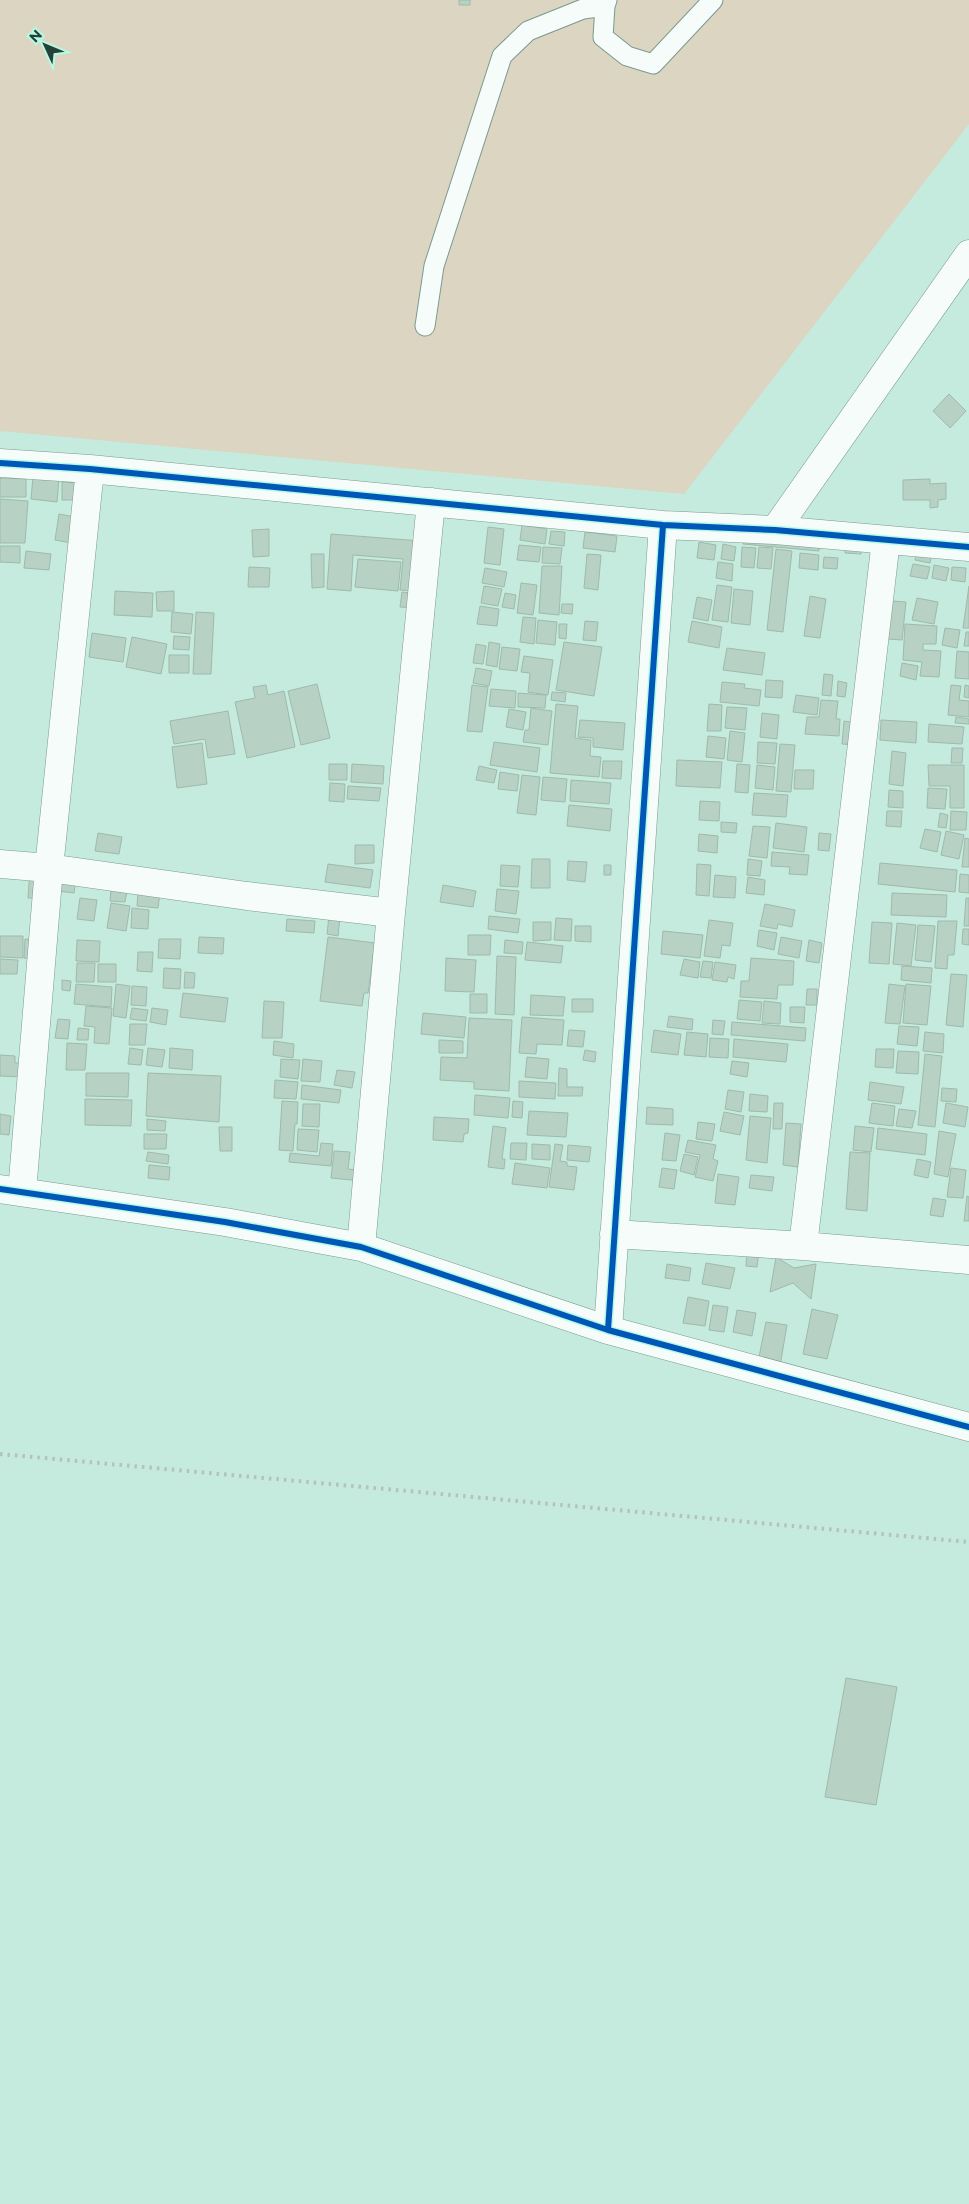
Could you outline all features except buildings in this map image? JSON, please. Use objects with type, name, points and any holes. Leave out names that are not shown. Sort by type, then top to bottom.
[{"type":"street","points":[[775,530],[969,254]]},
{"type":"street","points":[[0,463],[663,525],[775,530],[969,547]]},
{"type":"street","points":[[90,470],[48,868],[11,1190],[225,1222],[361,1247],[608,1330],[969,1427]]},
{"type":"street","points":[[361,1247],[390,913],[431,502]]},
{"type":"street","points":[[608,1330],[663,525]]},
{"type":"street","points":[[803,1246],[886,540]]},
{"type":"street","points":[[0,864],[48,868],[247,896],[390,913]]},
{"type":"street","points":[[614,1234],[803,1246],[969,1260]]},
{"type":"lane","points":[[425,326],[434,266],[502,56],[528,31],[582,9],[606,3],[603,37],[627,56],[653,64],[713,0]]},
{"type":"shaded area","points":[[0,0],[969,0],[969,124],[684,494],[0,431]]},
{"type":"railway","points":[[0,1454],[969,1542]]},
{"type":"cycle path","points":[[0,463],[90,469],[663,525],[775,530],[969,547]]},
{"type":"cycle path","points":[[608,1330],[663,525]]},
{"type":"cycle path","points":[[0,1189],[225,1222],[361,1247],[608,1330],[969,1427]]}]
